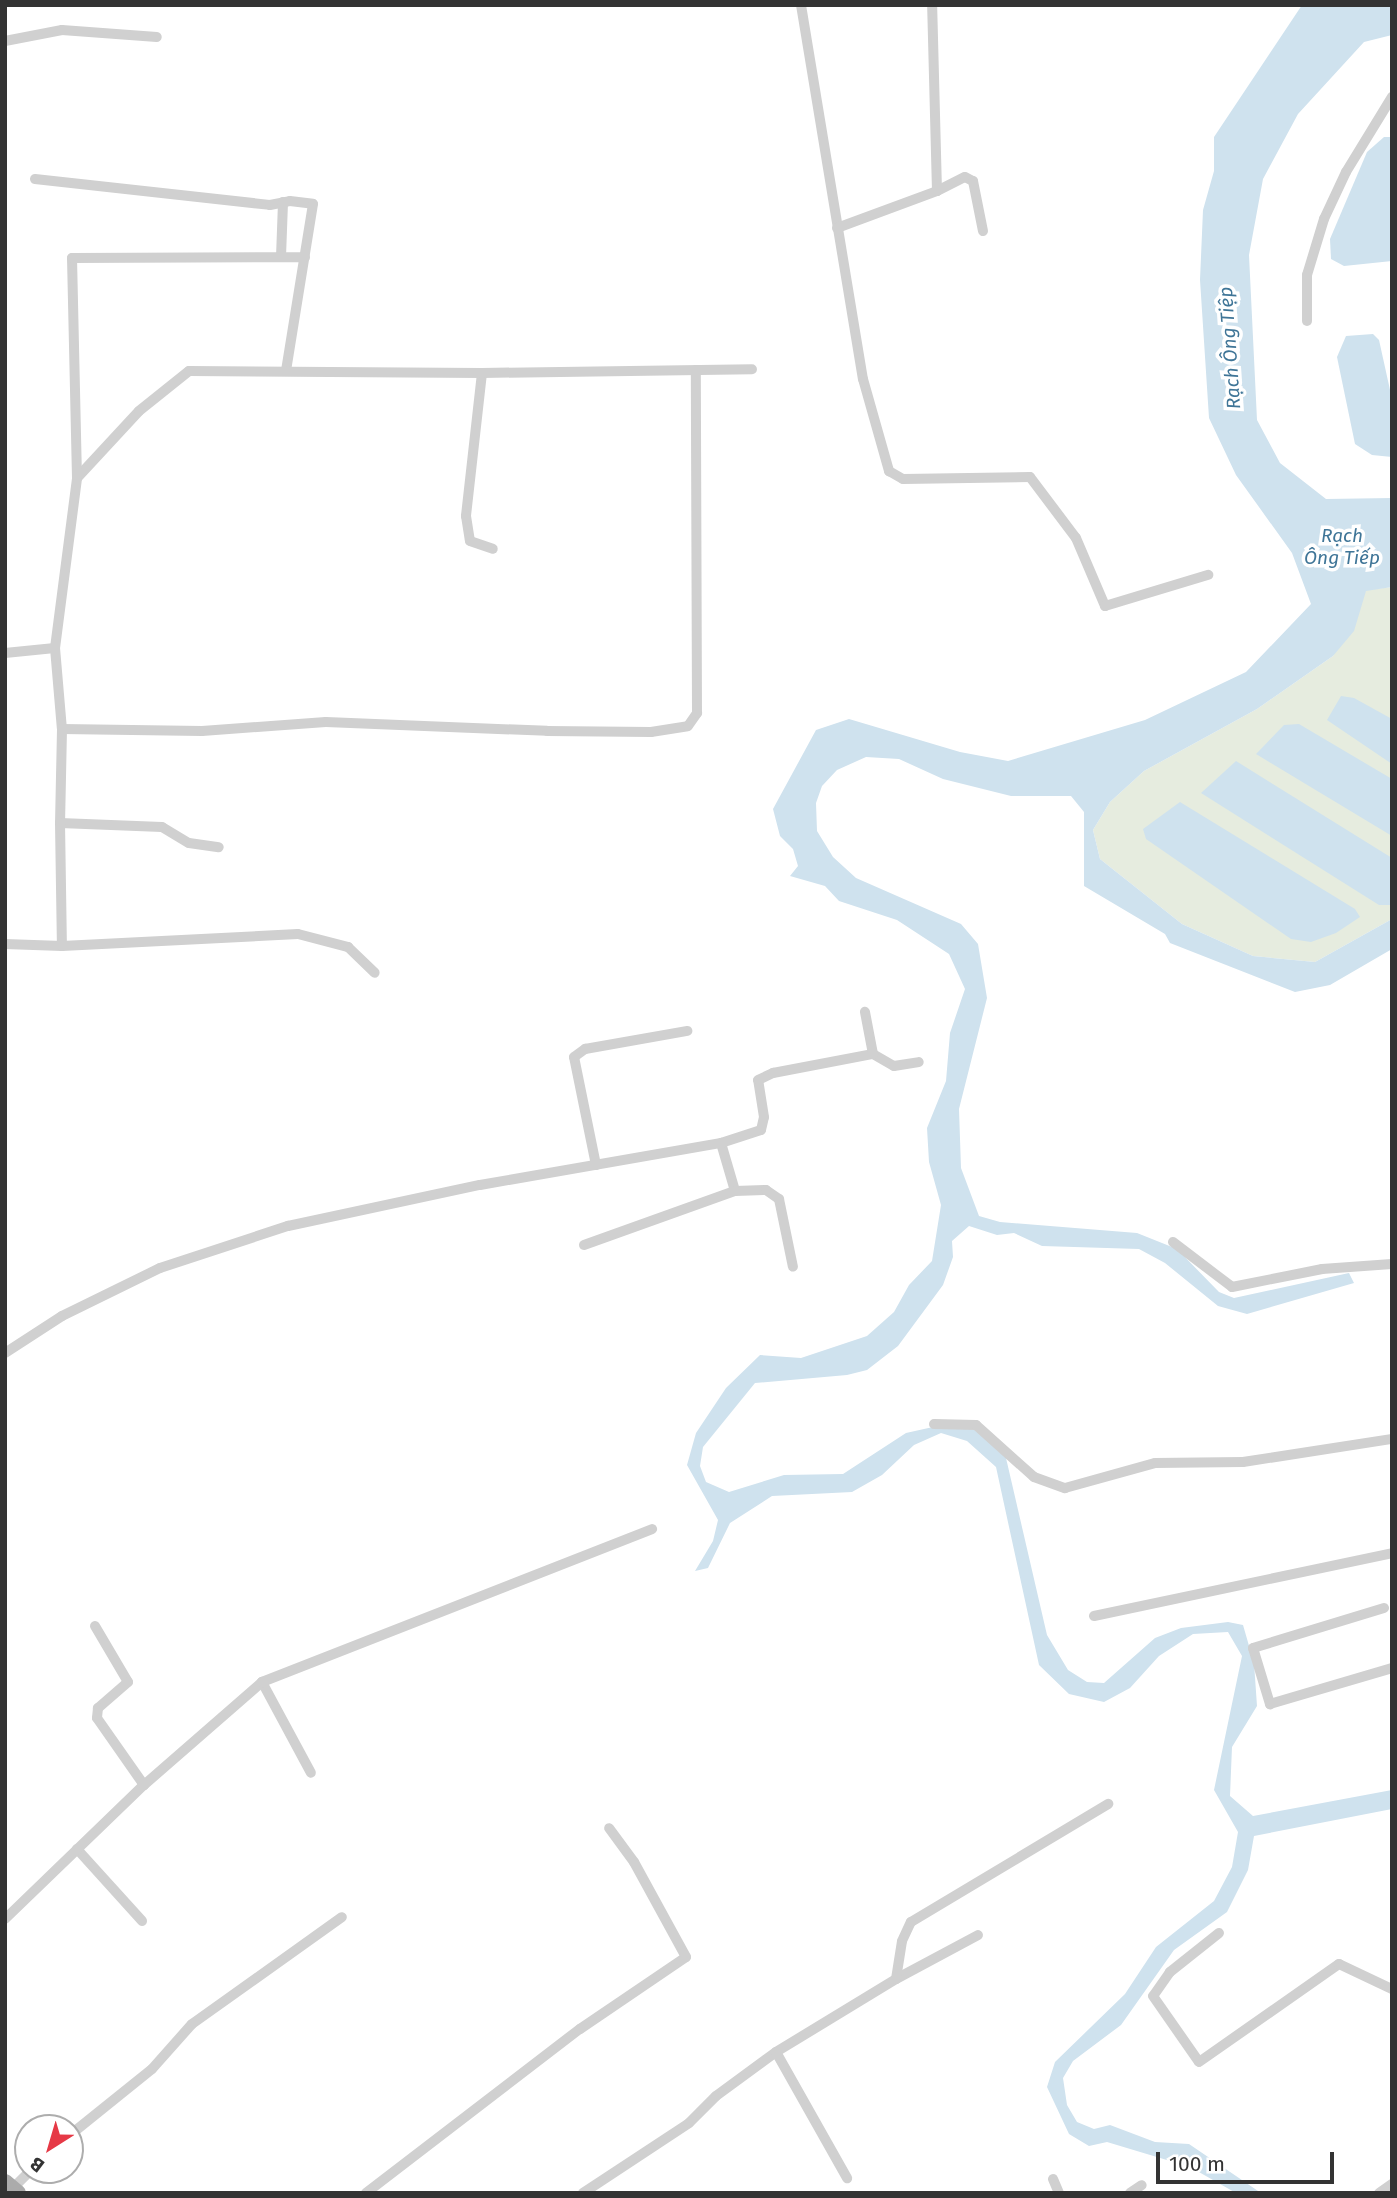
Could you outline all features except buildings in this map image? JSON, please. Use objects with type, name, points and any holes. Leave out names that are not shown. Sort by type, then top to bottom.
[{"type":"street","points":[[801,5],[863,379],[894,476],[1030,477],[1076,538],[1105,606],[1208,575]]},
{"type":"street","points":[[932,5],[937,191]]},
{"type":"street","points":[[5,41],[62,30],[157,37]]},
{"type":"street","points":[[1307,321],[1307,275],[1324,219],[1346,172],[1392,97]]},
{"type":"street","points":[[837,228],[937,191],[965,177],[973,181],[983,231]]},
{"type":"street","points":[[35,178],[270,205],[286,201],[313,204],[286,370]]},
{"type":"street","points":[[281,257],[286,201]]},
{"type":"street","points":[[62,946],[62,729],[55,648],[77,478],[72,258],[305,257]]},
{"type":"street","points":[[77,478],[139,411],[182,374],[207,369],[482,373],[752,369]]},
{"type":"street","points":[[62,729],[202,731],[326,722],[547,731],[651,732],[688,726],[696,713],[696,370]]},
{"type":"street","points":[[482,373],[466,516],[470,541],[493,550]]},
{"type":"street","points":[[5,653],[55,648]]},
{"type":"street","points":[[60,823],[162,827],[189,843],[219,847]]},
{"type":"street","points":[[5,944],[62,946],[298,934],[348,947],[375,973]]},
{"type":"street","points":[[865,1012],[873,1054]]},
{"type":"street","points":[[596,1165],[574,1057],[585,1049],[687,1031]]},
{"type":"street","points":[[5,1353],[62,1316],[125,1284],[252,1237],[480,1185],[721,1143],[765,1124],[757,1086],[762,1076],[873,1054],[894,1066],[919,1062]]},
{"type":"street","points":[[721,1143],[735,1191]]},
{"type":"street","points":[[584,1245],[735,1191],[765,1190],[779,1199],[793,1267]]},
{"type":"street","points":[[1173,1242],[1232,1287],[1322,1269],[1392,1264]]},
{"type":"street","points":[[934,1424],[976,1425],[1034,1478],[1065,1488],[1155,1463],[1243,1462],[1392,1439]]},
{"type":"street","points":[[5,1919],[144,1785],[262,1682],[652,1529]]},
{"type":"street","points":[[1094,1616],[1392,1553]]},
{"type":"street","points":[[1384,1608],[1253,1648],[1270,1704],[1392,1668]]},
{"type":"street","points":[[95,1626],[128,1682],[98,1707],[97,1718],[144,1785]]},
{"type":"street","points":[[262,1682],[311,1773]]},
{"type":"street","points":[[895,1979],[902,1941],[911,1922],[1108,1804]]},
{"type":"street","points":[[366,2193],[580,2029],[686,1957],[640,1873],[609,1828]]},
{"type":"street","points":[[77,1849],[142,1921]]},
{"type":"street","points":[[84,2124],[152,2069],[192,2024],[342,1917]]},
{"type":"street","points":[[1219,1933],[1170,1972],[1153,1996],[1199,2062],[1339,1964],[1392,1989]]},
{"type":"street","points":[[583,2193],[689,2123],[716,2096],[776,2052],[895,1979],[978,1935]]},
{"type":"street","points":[[776,2052],[846,2178]]},
{"type":"street","points":[[1053,2179],[1059,2193]]},
{"type":"street","points":[[1379,2193],[1392,2184]]},
{"type":"street","points":[[1130,2193],[1142,2185]]},
{"type":"shaded area","points":[[1392,587],[1392,919],[1315,962],[1253,956],[1182,924],[1100,859],[1093,830],[1110,802],[1144,771],[1257,709],[1333,656],[1366,590]]},
{"type":"water","name":"Rạch Ông Tiếp","points":[[1302,5],[1392,5],[1392,35],[1364,42],[1298,114],[1263,179],[1249,255],[1257,420],[1280,463],[1326,499],[1392,498],[1392,587],[1366,591],[1354,631],[1333,656],[1257,709],[1144,771],[1110,802],[1093,830],[1100,859],[1182,924],[1253,956],[1315,962],[1392,919],[1392,949],[1330,985],[1295,992],[1170,943],[1165,934],[1084,886],[1084,812],[1071,796],[1011,796],[943,779],[899,759],[866,757],[837,770],[822,786],[816,803],[817,831],[833,857],[856,878],[961,924],[978,944],[987,998],[959,1109],[961,1168],[979,1216],[1000,1222],[1137,1233],[1177,1249],[1219,1292],[1234,1298],[1349,1273],[1354,1283],[1247,1314],[1218,1306],[1165,1263],[1139,1249],[1042,1246],[1014,1233],[997,1235],[969,1226],[952,1241],[953,1257],[943,1285],[898,1346],[867,1370],[847,1375],[755,1383],[703,1447],[700,1466],[706,1482],[729,1492],[784,1475],[843,1474],[906,1433],[942,1425],[976,1430],[1006,1458],[1047,1635],[1068,1670],[1087,1682],[1104,1683],[1155,1638],[1181,1628],[1228,1622],[1243,1625],[1254,1663],[1257,1706],[1232,1747],[1230,1796],[1253,1816],[1392,1790],[1392,1809],[1254,1836],[1248,1870],[1227,1912],[1174,1950],[1121,2025],[1073,2061],[1063,2078],[1067,2105],[1077,2122],[1094,2129],[1110,2125],[1155,2142],[1189,2144],[1261,2193],[1236,2193],[1190,2167],[1107,2142],[1089,2146],[1069,2134],[1047,2087],[1055,2062],[1125,1994],[1156,1947],[1214,1901],[1232,1867],[1238,1832],[1214,1790],[1242,1656],[1228,1632],[1193,1634],[1159,1656],[1130,1688],[1104,1702],[1069,1694],[1039,1665],[996,1467],[967,1441],[941,1433],[914,1445],[882,1475],[852,1492],[772,1496],[730,1523],[708,1568],[695,1571],[713,1541],[718,1520],[687,1465],[696,1433],[726,1388],[760,1355],[801,1358],[867,1336],[894,1312],[909,1285],[932,1261],[941,1205],[929,1162],[927,1128],[946,1081],[950,1033],[965,989],[949,954],[897,920],[839,901],[825,886],[790,876],[798,866],[793,849],[780,836],[773,809],[816,730],[849,719],[960,752],[1008,761],[1145,720],[1246,672],[1311,604],[1292,553],[1236,475],[1209,418],[1200,280],[1203,210],[1214,171],[1214,137]]},
{"type":"water","points":[[1384,137],[1392,137],[1392,261],[1344,266],[1331,259],[1330,239],[1367,152]]},
{"type":"water","points":[[1373,334],[1379,340],[1392,399],[1392,457],[1372,455],[1355,444],[1337,357],[1346,336]]},
{"type":"water","points":[[1341,696],[1354,698],[1392,719],[1392,764],[1327,720]]},
{"type":"water","points":[[1299,724],[1392,779],[1392,836],[1256,754],[1284,725]]},
{"type":"water","points":[[1236,761],[1392,858],[1392,905],[1379,905],[1201,793]]},
{"type":"water","points":[[1180,802],[1355,909],[1360,917],[1336,933],[1311,942],[1291,939],[1146,839],[1143,829]]},
{"type":"water label","name":"Rạch Ông Tiệp","points":[[1230,348]]}]
